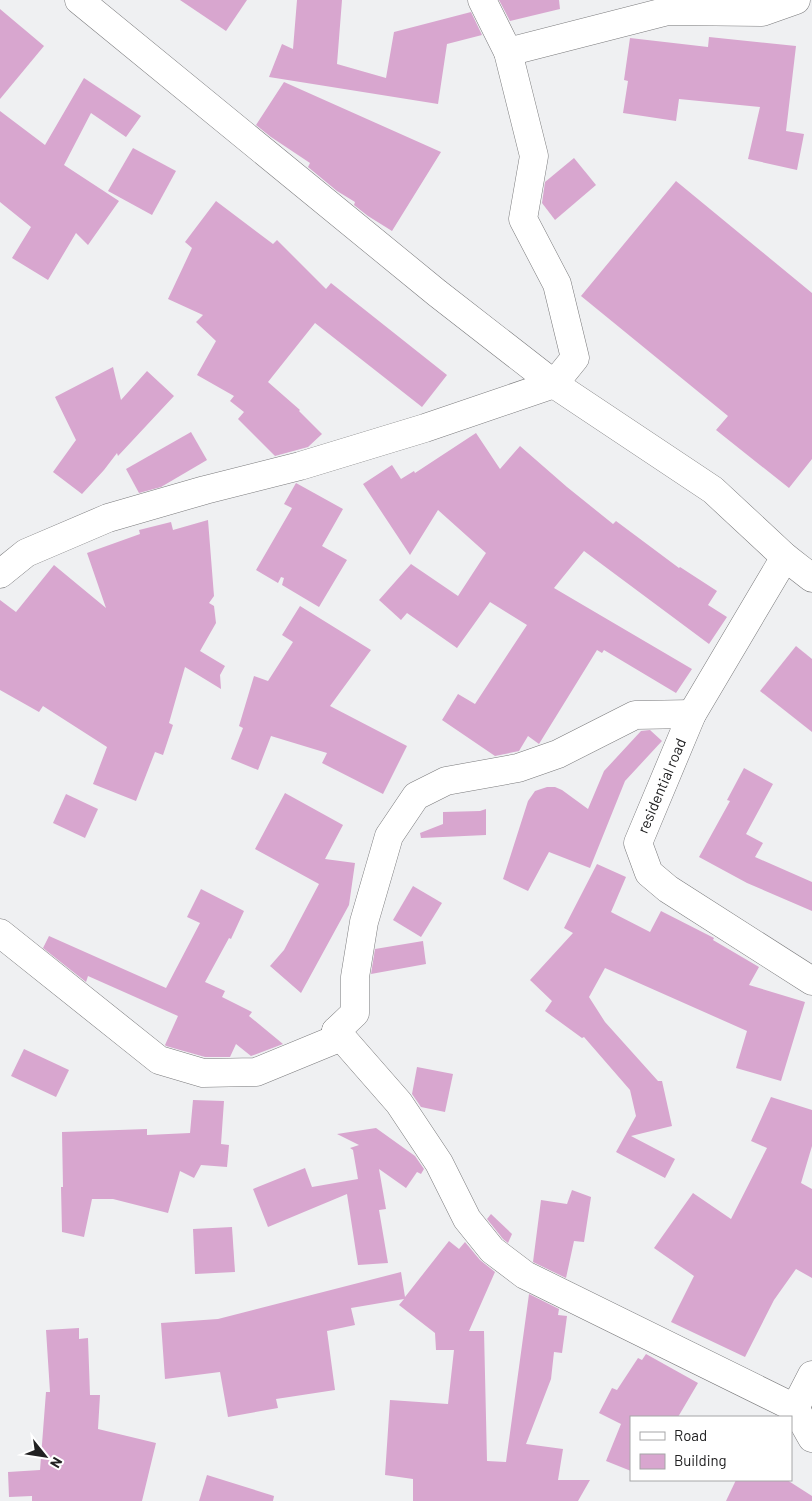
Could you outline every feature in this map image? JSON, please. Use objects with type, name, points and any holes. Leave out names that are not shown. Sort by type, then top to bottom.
[{"type":"street","points":[[78,0],[436,293],[554,384],[713,490],[785,557],[812,578]]},
{"type":"street","points":[[0,574],[26,553],[108,518],[309,463],[425,428],[554,384],[575,358],[557,284],[523,218],[534,156],[508,52],[482,0]]},
{"type":"street","points":[[508,52],[668,11],[762,12],[796,0]]},
{"type":"street","points":[[220,116],[812,571]]},
{"type":"street","name":"residential road","points":[[785,557],[692,714],[638,843],[649,873],[668,889],[812,981]]},
{"type":"street","points":[[0,933],[159,1060],[203,1073],[256,1072],[334,1040],[336,1032],[355,1013],[355,977],[364,922],[389,836],[416,796],[446,781],[518,768],[550,756],[635,715],[692,714]]},
{"type":"street","points":[[336,1032],[400,1103],[439,1163],[467,1219],[492,1250],[525,1275],[795,1408],[812,1438]]},
{"type":"street","points":[[795,1408],[812,1375]]},
{"type":"building","points":[[180,0],[247,0],[226,31]]},
{"type":"building","points":[[297,0],[342,0],[337,64],[386,78],[394,32],[471,12],[482,35],[447,44],[438,104],[269,77],[282,44],[293,49]]},
{"type":"building","points":[[499,0],[559,0],[560,9],[510,21]]},
{"type":"building","points":[[0,9],[44,46],[0,99]]},
{"type":"building","points":[[709,37],[796,46],[786,131],[804,134],[797,170],[748,159],[760,107],[679,99],[676,121],[623,113],[628,81],[624,80],[630,38],[708,47]]},
{"type":"building","points":[[84,78],[141,116],[126,137],[91,113],[64,165],[119,201],[88,245],[76,233],[48,280],[12,258],[31,227],[0,202],[0,111],[45,145]]},
{"type":"building","points":[[284,82],[441,152],[392,231],[368,216],[354,205],[355,202],[337,191],[308,167],[310,163],[256,125]]},
{"type":"building","points":[[133,148],[176,171],[152,215],[108,191]]},
{"type":"building","points":[[574,158],[596,185],[555,220],[542,203],[545,182]]},
{"type":"building","points":[[676,181],[812,293],[812,459],[789,488],[716,430],[728,416],[581,296]]},
{"type":"building","points":[[216,201],[273,244],[277,240],[326,289],[331,283],[447,375],[422,407],[315,323],[268,382],[300,410],[322,434],[308,447],[275,456],[238,419],[244,412],[230,401],[234,396],[197,375],[216,341],[196,322],[203,315],[168,299],[192,248],[185,242]]},
{"type":"building","points":[[113,367],[121,400],[147,371],[174,396],[118,456],[117,453],[82,494],[53,472],[76,440],[55,397]]},
{"type":"building","points":[[191,432],[207,460],[161,487],[139,493],[126,469]]},
{"type":"building","points":[[476,433],[500,469],[520,446],[613,524],[616,521],[679,568],[717,591],[708,605],[727,617],[709,644],[584,551],[554,588],[692,669],[676,693],[604,650],[602,653],[597,650],[539,744],[528,736],[519,751],[495,756],[442,720],[458,694],[475,704],[527,625],[490,602],[457,648],[407,613],[401,620],[379,600],[411,564],[458,596],[486,553],[438,510],[410,555],[363,484],[392,465],[401,479],[414,471],[415,473]]},
{"type":"building","points":[[296,483],[343,509],[322,546],[347,560],[319,607],[282,585],[284,578],[281,577],[278,583],[256,570],[292,508],[284,504]]},
{"type":"building","points":[[208,520],[214,596],[209,603],[214,606],[216,623],[200,651],[225,666],[220,675],[221,689],[185,667],[169,723],[173,725],[163,755],[155,752],[136,801],[93,784],[107,747],[43,706],[39,712],[0,690],[0,600],[16,612],[54,565],[106,608],[87,553],[140,534],[139,530],[171,522],[173,530]]},
{"type":"building","points":[[300,606],[371,650],[330,706],[407,746],[383,794],[322,763],[327,753],[271,736],[258,770],[231,759],[243,728],[239,726],[254,676],[268,681],[293,642],[282,635]]},
{"type":"building","points":[[796,646],[812,659],[812,732],[760,691]]},
{"type":"building","points":[[650,730],[662,741],[625,781],[590,868],[549,852],[528,891],[503,879],[528,801],[535,791],[547,787],[555,787],[588,809],[604,771],[641,731]]},
{"type":"building","points":[[744,768],[773,784],[746,834],[763,843],[755,857],[812,882],[812,911],[747,883],[699,857],[730,801],[727,800]]},
{"type":"building","points":[[285,793],[343,825],[325,859],[355,863],[349,905],[301,993],[270,966],[284,950],[319,884],[255,849]]},
{"type":"building","points":[[66,794],[98,809],[85,838],[53,823]]},
{"type":"building","points":[[486,809],[486,835],[421,838],[420,833],[443,824],[443,812],[480,811]]},
{"type":"building","points":[[597,864],[626,877],[611,912],[650,932],[661,911],[714,938],[713,940],[759,967],[749,985],[805,1002],[781,1081],[736,1068],[747,1031],[605,968],[589,997],[605,1022],[658,1081],[662,1081],[672,1126],[631,1136],[675,1159],[665,1178],[616,1152],[636,1116],[630,1090],[584,1037],[582,1038],[545,1011],[552,1001],[530,980],[573,933],[564,928]]},
{"type":"building","points":[[413,886],[442,903],[421,937],[393,920]]},
{"type":"building","points":[[201,889],[244,911],[231,939],[229,938],[205,982],[225,991],[222,997],[252,1012],[249,1016],[283,1044],[251,1056],[236,1044],[230,1057],[205,1057],[166,1046],[178,1016],[88,976],[86,982],[43,948],[49,936],[166,988],[200,923],[187,917]]},
{"type":"building","points":[[423,941],[426,964],[371,974],[375,949]]},
{"type":"building","points":[[24,1049],[69,1070],[56,1097],[11,1076]]},
{"type":"building","points":[[417,1067],[453,1074],[445,1112],[421,1107],[412,1094]]},
{"type":"building","points":[[771,1097],[812,1110],[812,1146],[801,1183],[812,1189],[812,1278],[796,1269],[774,1300],[745,1357],[671,1322],[694,1276],[654,1248],[693,1193],[731,1219],[767,1148],[751,1141]]},
{"type":"building","points":[[193,1100],[224,1101],[221,1144],[229,1145],[227,1167],[201,1165],[194,1178],[180,1171],[168,1213],[113,1199],[92,1199],[84,1237],[62,1232],[62,1132],[147,1129],[147,1135],[190,1133]]},
{"type":"building","points":[[376,1128],[415,1156],[424,1169],[421,1174],[417,1172],[406,1188],[379,1169],[386,1209],[379,1210],[388,1263],[358,1265],[347,1194],[268,1227],[253,1189],[305,1168],[312,1187],[358,1179],[353,1150],[350,1148],[359,1145],[337,1134]]},
{"type":"building","points":[[572,1190],[591,1197],[584,1242],[574,1241],[566,1278],[533,1262],[541,1200],[567,1204]]},
{"type":"building","points":[[491,1214],[512,1234],[508,1243],[487,1219]]},
{"type":"building","points":[[232,1227],[235,1272],[195,1274],[193,1229]]},
{"type":"building","points":[[449,1241],[459,1249],[465,1242],[480,1260],[495,1272],[469,1331],[484,1331],[487,1461],[506,1462],[529,1294],[559,1309],[558,1315],[567,1316],[562,1353],[554,1352],[551,1379],[526,1444],[563,1449],[558,1480],[590,1480],[578,1501],[413,1501],[413,1479],[385,1475],[390,1400],[448,1404],[454,1350],[436,1350],[435,1333],[399,1305],[404,1299],[351,1308],[355,1325],[327,1331],[335,1390],[276,1399],[278,1408],[228,1417],[220,1372],[165,1379],[161,1323],[218,1319],[401,1272],[405,1297]]},
{"type":"building","points":[[79,1328],[79,1339],[88,1338],[90,1395],[100,1395],[98,1429],[156,1443],[142,1501],[32,1501],[32,1496],[9,1497],[8,1472],[40,1470],[46,1392],[50,1392],[46,1330]]},
{"type":"building","points":[[646,1354],[698,1383],[679,1416],[630,1416],[630,1471],[606,1461],[621,1424],[599,1413],[612,1388],[617,1390],[638,1358],[642,1360]]},
{"type":"building","points":[[207,1475],[274,1496],[273,1501],[199,1501]]},
{"type":"building","points":[[736,1481],[789,1481],[812,1496],[812,1501],[726,1501]]}]
